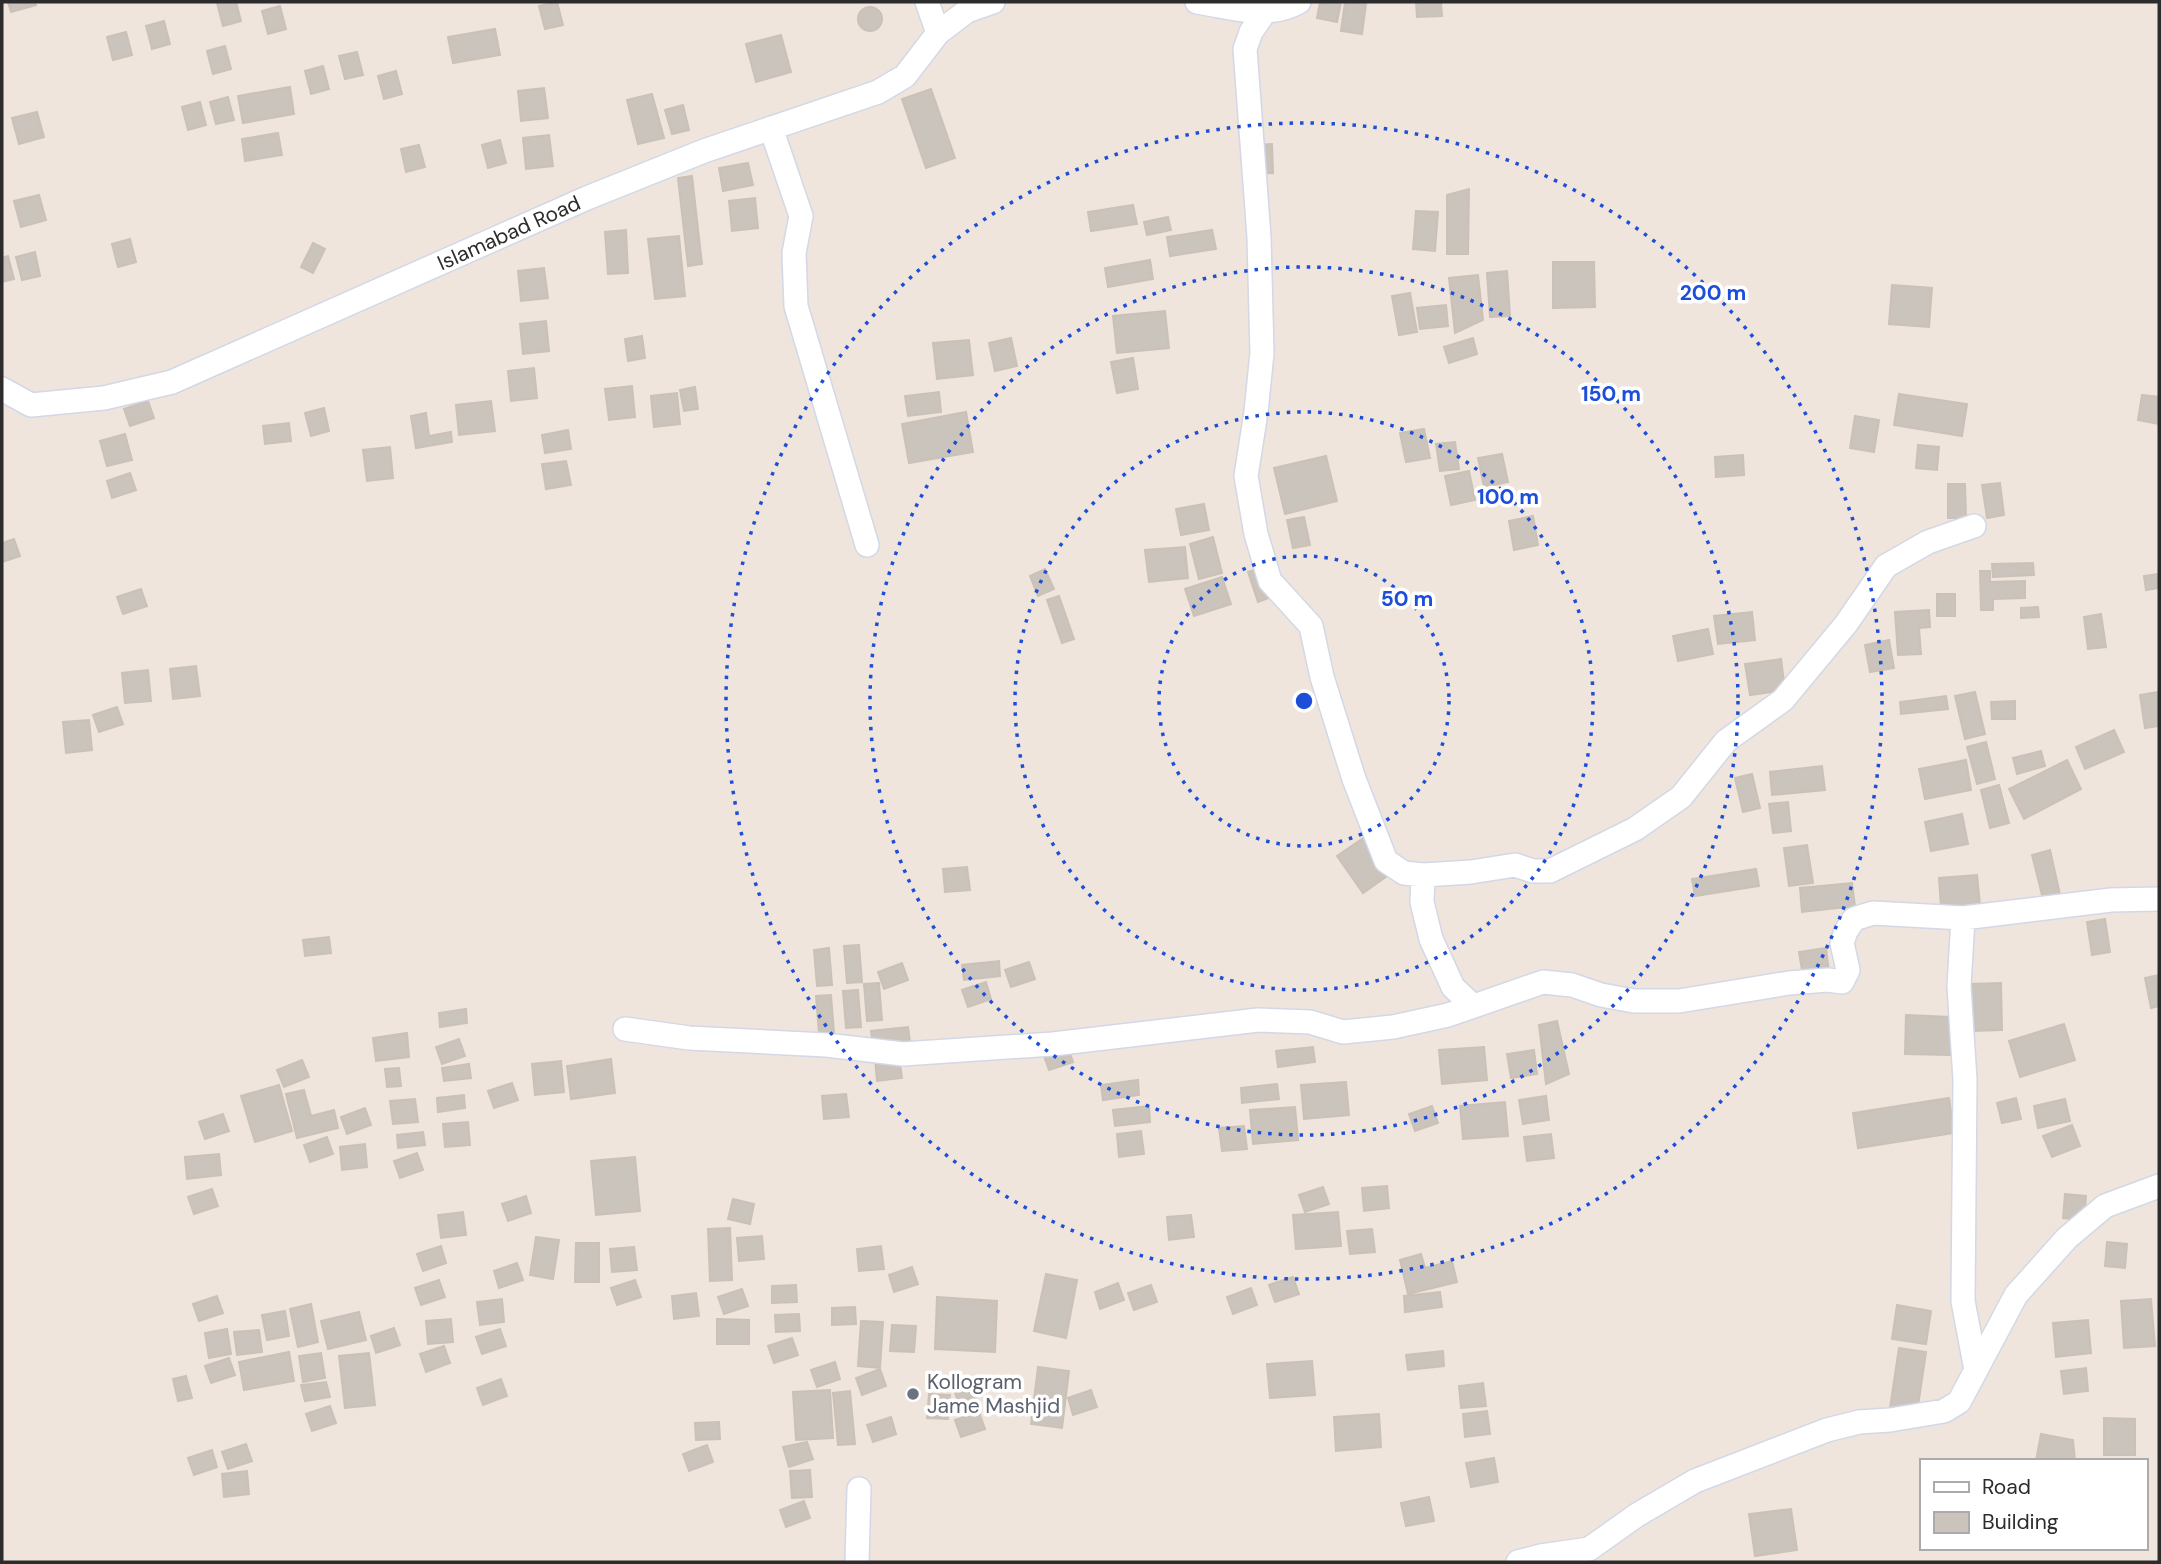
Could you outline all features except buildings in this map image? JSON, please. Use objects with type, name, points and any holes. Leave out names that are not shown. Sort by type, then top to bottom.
[{"type":"street","points":[[927,2],[938,33]]},
{"type":"street","name":"Islamabad Road","points":[[2,389],[31,405],[104,398],[172,382],[587,198],[704,151],[878,92],[905,76],[938,33],[967,11],[993,2]]},
{"type":"street","points":[[1197,2],[1264,13],[1299,2]]},
{"type":"street","points":[[1264,13],[1251,32],[1245,50],[1259,237],[1262,353],[1247,476],[1256,534],[1270,581],[1311,626],[1322,677],[1354,779],[1385,861],[1404,873],[1423,875],[1471,872],[1515,865],[1533,872],[1550,871],[1635,829],[1681,797],[1726,741],[1783,700],[1846,624],[1886,566],[1928,542],[1974,526]]},
{"type":"street","points":[[771,128],[801,216],[794,253],[796,306],[867,545]]},
{"type":"street","points":[[1423,875],[1422,902],[1431,939],[1453,987],[1472,1005]]},
{"type":"street","points":[[625,1028],[689,1038],[826,1045],[903,1054],[1053,1044],[1258,1020],[1310,1022],[1343,1032],[1393,1027],[1448,1015],[1543,982],[1572,985],[1601,995],[1634,1001],[1679,1001],[1789,983],[1828,980],[1842,982],[1848,970],[1842,943],[1846,931],[1854,919],[1873,913],[1963,918],[2111,900],[2159,899]]},
{"type":"street","points":[[1963,918],[1959,986],[1966,1146],[1963,1301],[1976,1370]]},
{"type":"street","points":[[1518,1562],[1589,1549],[1637,1515],[1695,1480],[1826,1430],[1859,1422],[1944,1411],[1959,1402],[2016,1295],[2067,1238],[2105,1206],[2159,1186]]},
{"type":"street","points":[[857,1562],[859,1489]]},
{"type":"place","name":"Kollogram Jame Mashjid","points":[[913,1394]]}]
